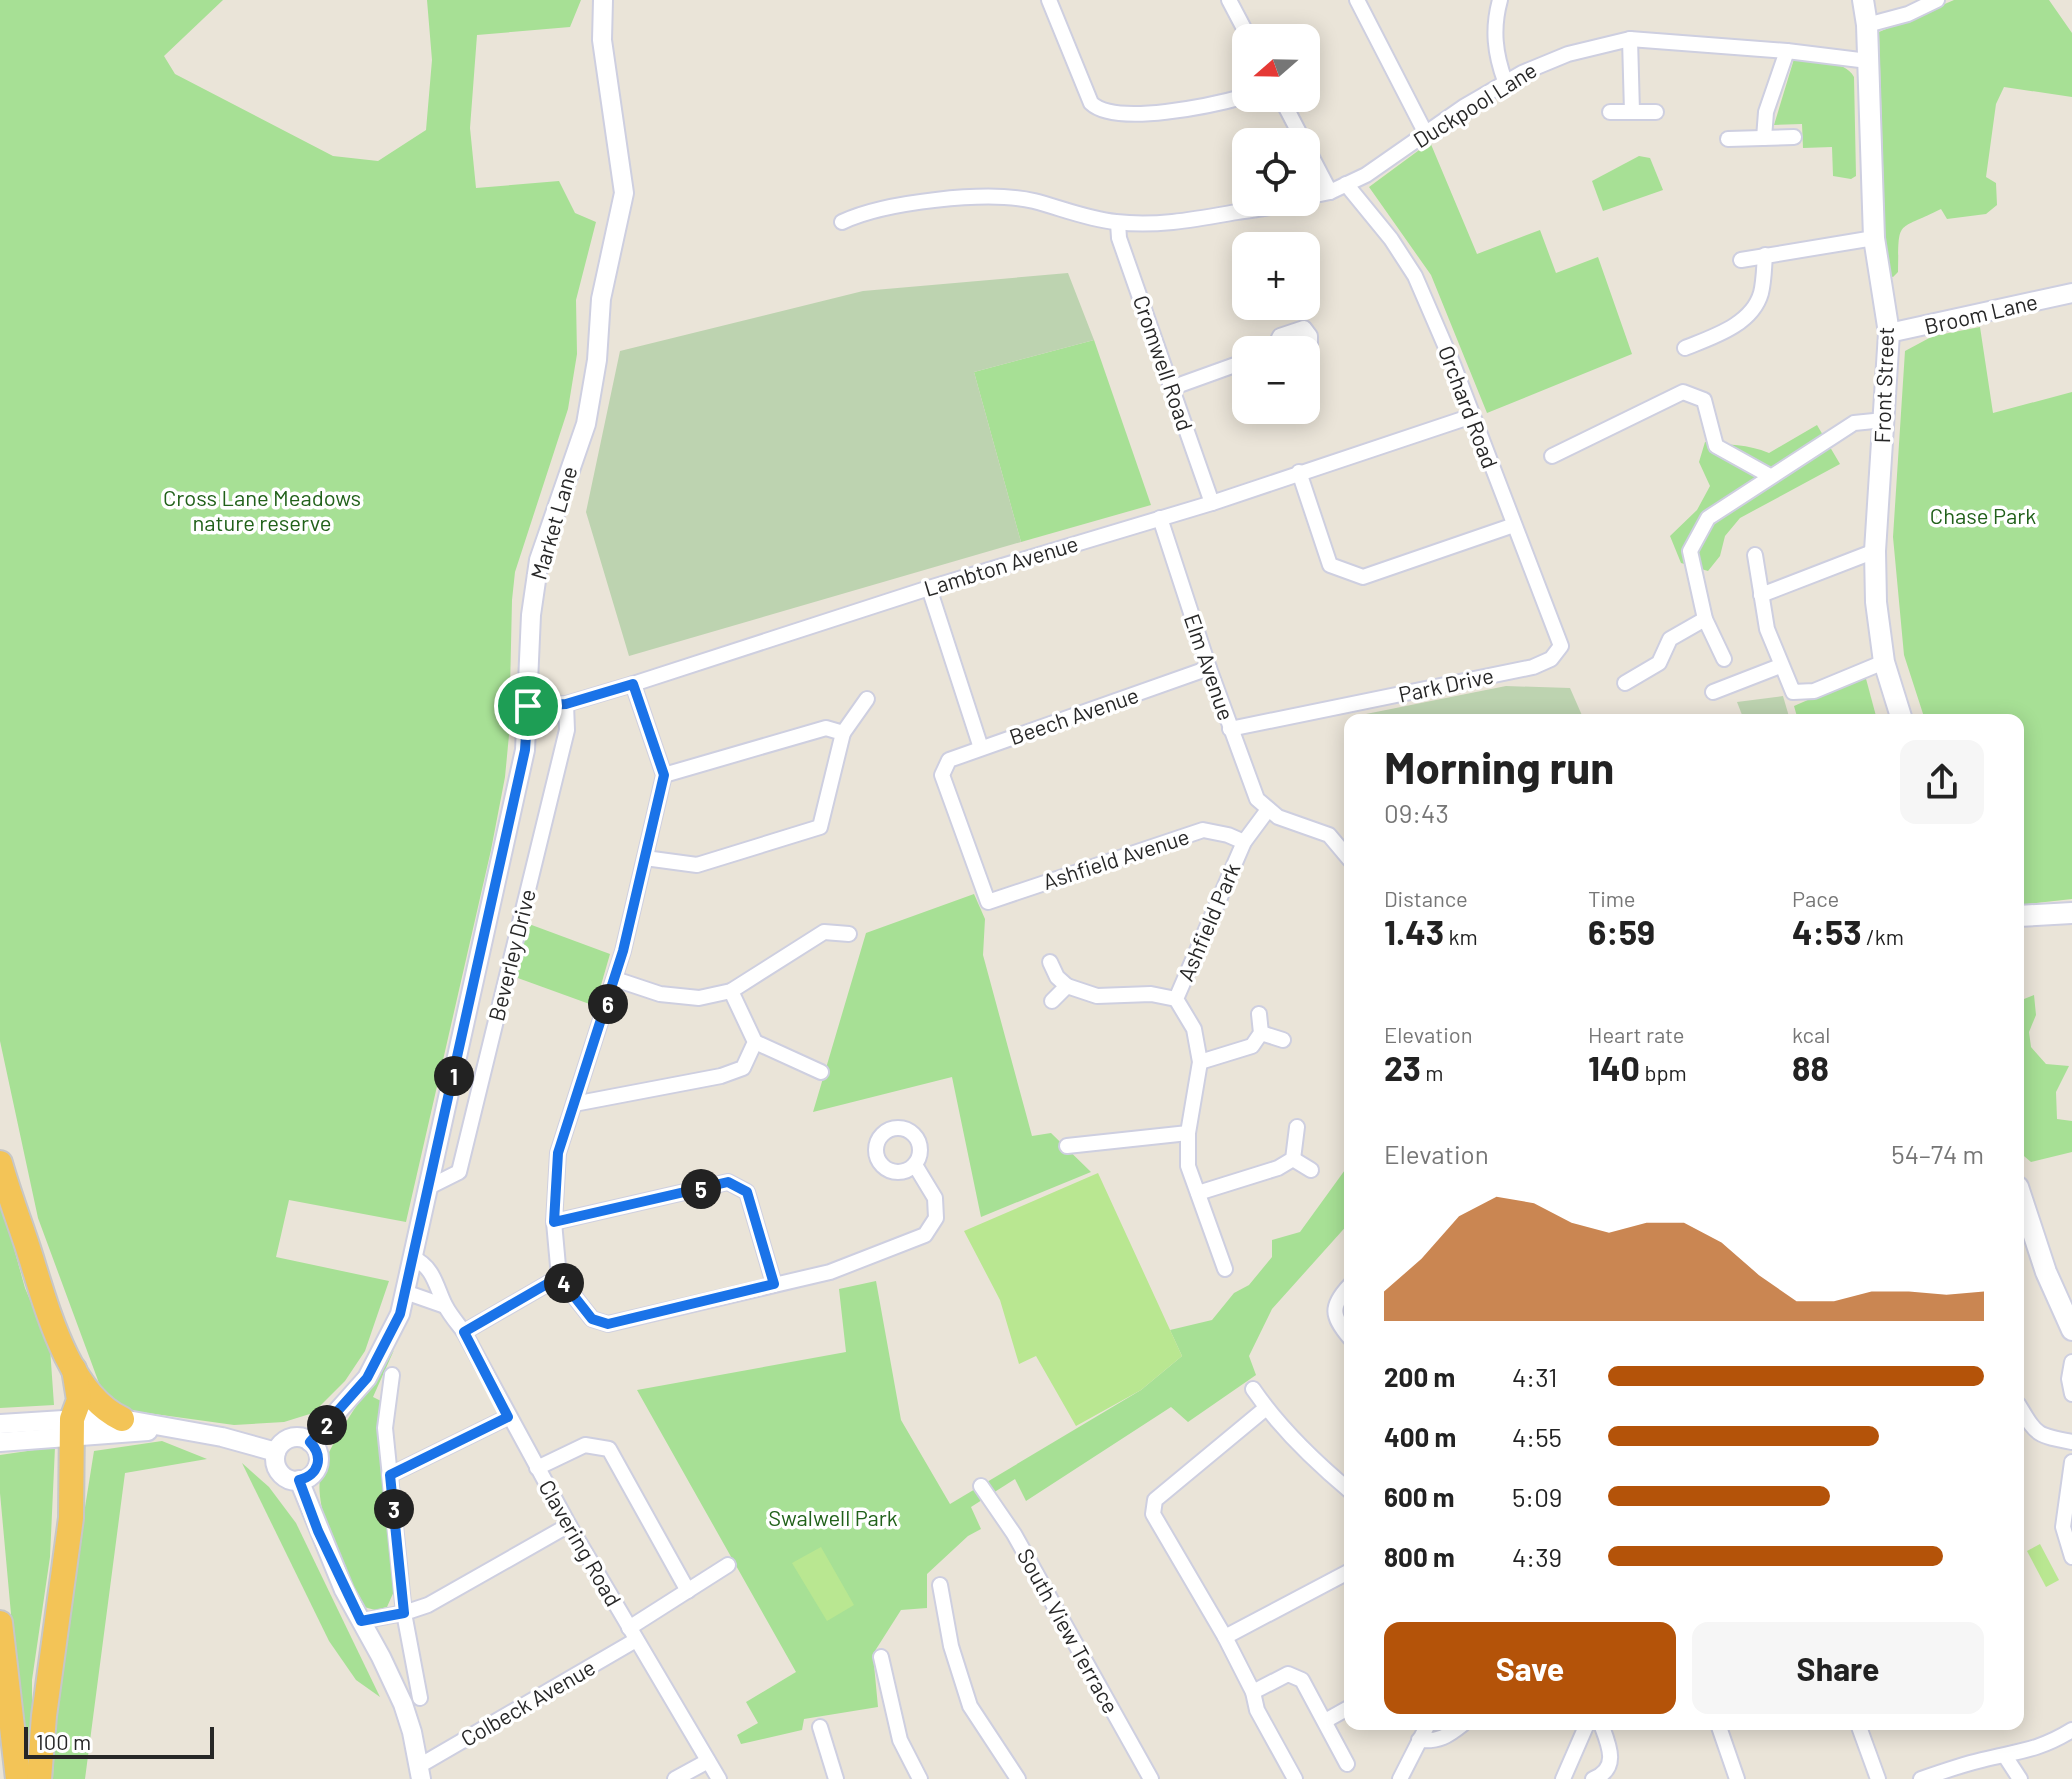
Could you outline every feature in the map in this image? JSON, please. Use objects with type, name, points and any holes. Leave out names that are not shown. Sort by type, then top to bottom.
[{"type":"highway","points":[[0,1163],[49,1317],[74,1369],[104,1410],[122,1419]]},
{"type":"highway","points":[[39,1779],[44,1716],[71,1518],[62,1428],[79,1400],[74,1369]]},
{"type":"highway","points":[[0,1623],[18,1779]]},
{"type":"main road","name":"Front Street","points":[[1863,0],[1867,25],[1874,238],[1889,333],[1875,551],[1876,602],[1884,662],[1900,714]]},
{"type":"main road","points":[[2024,916],[2072,913]]},
{"type":"main road","points":[[2024,1205],[2046,1272],[2072,1330]]},
{"type":"street","name":"Market Lane","points":[[310,1442],[367,1378],[400,1314],[525,750],[531,615],[539,560],[586,424],[597,360],[601,299],[624,193],[602,40],[603,0]]},
{"type":"street","points":[[1049,0],[1095,107],[1112,111],[1165,113],[1232,99]]},
{"type":"street","points":[[1229,0],[1242,24]]},
{"type":"street","points":[[1357,0],[1426,134]]},
{"type":"street","points":[[1500,0],[1494,34],[1496,58],[1505,81]]},
{"type":"street","points":[[1867,25],[1908,14],[1937,0]]},
{"type":"street","points":[[1630,39],[1632,112]]},
{"type":"street","name":"Duckpool Lane","points":[[1320,194],[1366,175],[1505,81],[1568,54],[1630,39],[1787,51],[1868,61]]},
{"type":"street","points":[[1764,138],[1766,112],[1787,51]]},
{"type":"street","points":[[1610,112],[1656,112]]},
{"type":"street","points":[[1728,139],[1794,137]]},
{"type":"street","points":[[1320,173],[1330,192]]},
{"type":"street","name":"Orchard Road","points":[[1346,184],[1391,239],[1415,276],[1453,364],[1561,646]]},
{"type":"street","points":[[842,222],[860,213],[969,196],[1000,196],[1033,201],[1118,223],[1173,223],[1232,212]]},
{"type":"street","name":"Cromwell Road","points":[[1118,223],[1119,238],[1212,503]]},
{"type":"street","points":[[1741,260],[1874,238]]},
{"type":"street","points":[[1685,348],[1722,333],[1740,322],[1752,309],[1761,296],[1765,255]]},
{"type":"street","name":"Broom Lane","points":[[1889,333],[2072,293]]},
{"type":"street","points":[[1280,336],[1304,328],[1310,336]]},
{"type":"street","points":[[1171,388],[1232,366]]},
{"type":"street","points":[[1552,456],[1683,392],[1704,400],[1716,446],[1770,476]]},
{"type":"street","name":"Lambton Avenue","points":[[528,706],[566,704],[633,684],[929,588],[1212,503],[1472,416]]},
{"type":"street","points":[[1724,659],[1705,619],[1690,551],[1708,518],[1854,423],[1884,420]]},
{"type":"street","points":[[1299,472],[1330,565],[1363,577],[1514,525]]},
{"type":"street","name":"Elm Avenue","points":[[1160,518],[1230,729],[1257,799],[1267,811]]},
{"type":"street","points":[[1761,595],[1875,551]]},
{"type":"street","points":[[1755,555],[1767,629],[1790,688],[1800,694],[1814,691],[1884,662]]},
{"type":"street","points":[[929,588],[981,748]]},
{"type":"street","points":[[1625,683],[1659,663],[1670,639],[1705,619]]},
{"type":"street","name":"Park Drive","points":[[1230,729],[1533,667],[1551,659],[1561,646]]},
{"type":"street","points":[[1713,692],[1780,666]]},
{"type":"street","name":"Beech Avenue","points":[[988,902],[942,775],[949,760],[1209,668]]},
{"type":"street","points":[[633,684],[664,775],[615,979],[558,1153],[554,1222],[559,1277],[592,1319],[608,1324],[830,1272],[925,1235],[936,1218],[935,1198],[915,1165]]},
{"type":"street","points":[[645,858],[697,865],[820,827],[843,733],[867,699]]},
{"type":"street","name":"Beverley Drive","points":[[429,1187],[459,1172],[567,730],[566,704]]},
{"type":"street","points":[[664,775],[826,728],[843,733]]},
{"type":"street","points":[[1267,811],[1329,835],[1344,853]]},
{"type":"street","name":"Ashfield Park","points":[[1225,1269],[1188,1166],[1188,1133],[1200,1062],[1194,1029],[1176,999],[1244,842],[1267,811]]},
{"type":"street","name":"Ashfield Avenue","points":[[988,902],[1203,830],[1244,842]]},
{"type":"street","points":[[615,979],[660,994],[699,998],[731,991],[824,932],[849,934]]},
{"type":"street","points":[[1050,962],[1057,977],[1067,986],[1097,996],[1151,994],[1176,999]]},
{"type":"street","points":[[1052,1001],[1067,986]]},
{"type":"street","points":[[731,991],[755,1042],[821,1072]]},
{"type":"street","points":[[1200,1062],[1252,1046],[1261,1033],[1259,1014]]},
{"type":"street","points":[[1261,1033],[1283,1040]]},
{"type":"street","points":[[574,1104],[721,1076],[743,1068],[755,1042]]},
{"type":"street","points":[[1293,1159],[1297,1127]]},
{"type":"street","points":[[1067,1146],[1188,1133]]},
{"type":"street","points":[[1293,1159],[1311,1170]]},
{"type":"street","points":[[1198,1193],[1278,1168],[1293,1159]]},
{"type":"street","points":[[554,1222],[728,1182],[747,1192],[774,1284]]},
{"type":"street","name":"Clavering Road","points":[[413,1258],[424,1263],[438,1284],[445,1306],[464,1332],[569,1525],[719,1779]]},
{"type":"street","points":[[464,1332],[559,1277]]},
{"type":"street","points":[[1344,1291],[1336,1300],[1335,1314],[1344,1331]]},
{"type":"street","points":[[405,1292],[445,1306]]},
{"type":"street","points":[[2072,1362],[2069,1379],[2072,1394]]},
{"type":"street","points":[[392,1375],[385,1428],[404,1613],[420,1698]]},
{"type":"street","points":[[1253,1389],[1266,1408],[1344,1485]]},
{"type":"street","points":[[1266,1408],[1155,1500],[1153,1514],[1225,1637],[1253,1692],[1257,1710],[1295,1779]]},
{"type":"street","points":[[2024,1414],[2035,1432],[2042,1437],[2072,1442]]},
{"type":"street","points":[[390,1475],[508,1417]]},
{"type":"street","points":[[0,1442],[122,1419],[222,1437],[276,1452]]},
{"type":"street","points":[[0,1424],[174,1429]]},
{"type":"street","points":[[304,1438],[315,1447],[319,1461],[312,1475],[292,1480],[280,1472],[276,1452],[284,1441],[304,1438]]},
{"type":"street","points":[[537,1468],[585,1445],[609,1449],[688,1591]]},
{"type":"street","points":[[2072,1462],[2063,1527],[2072,1557]]},
{"type":"street","points":[[299,1480],[318,1531],[403,1704],[420,1773]]},
{"type":"street","name":"South View Terrace","points":[[981,1486],[1014,1534],[1151,1779]]},
{"type":"street","points":[[361,1621],[428,1605],[569,1525]]},
{"type":"street","name":"Colbeck Avenue","points":[[420,1773],[633,1634],[688,1591],[728,1565]]},
{"type":"street","points":[[1225,1637],[1344,1574]]},
{"type":"street","points":[[940,1585],[951,1646],[970,1706],[1018,1779]]},
{"type":"street","points":[[881,1657],[900,1740],[920,1779]]},
{"type":"street","points":[[1253,1692],[1288,1674],[1302,1680],[1347,1764]]},
{"type":"street","points":[[1325,1721],[1344,1710]]},
{"type":"street","points":[[820,1727],[836,1779]]},
{"type":"street","points":[[1400,1779],[1425,1730]]},
{"type":"street","points":[[1419,1740],[1435,1742],[1455,1730]]},
{"type":"street","points":[[1563,1779],[1584,1730]]},
{"type":"street","points":[[1593,1779],[1607,1770],[1611,1756],[1603,1730]]},
{"type":"street","points":[[1720,1730],[1737,1779]]},
{"type":"street","points":[[1860,1730],[1878,1779]]},
{"type":"street","points":[[1921,1779],[2042,1746],[2072,1730]]},
{"type":"street","points":[[2005,1756],[2020,1779]]},
{"type":"street","points":[[675,1779],[708,1761]]},
{"type":"green space","name":"Cross Lane Meadows nature reserve","points":[[0,0],[223,0],[164,56],[175,74],[333,156],[378,161],[426,130],[432,60],[427,0],[581,0],[570,27],[477,35],[470,128],[476,188],[559,181],[575,213],[596,222],[576,300],[577,354],[568,409],[515,572],[505,777],[406,1222],[289,1200],[276,1257],[389,1281],[365,1351],[345,1381],[313,1413],[284,1422],[234,1425],[133,1411],[103,1394],[38,1218],[0,1041]]},
{"type":"green space","points":[[1954,0],[2049,0],[2072,33],[2072,97],[2004,87],[1996,104],[1986,177],[1996,183],[1997,205],[1986,214],[1947,219],[1941,209],[1907,225],[1900,234],[1898,272],[1893,277],[1889,276],[1886,261],[1879,32]]},
{"type":"green space","points":[[1794,59],[1836,64],[1850,71],[1854,77],[1856,176],[1851,179],[1833,176],[1832,147],[1803,148],[1802,124],[1774,125]]},
{"type":"green space","points":[[1430,142],[1477,254],[1540,230],[1556,273],[1598,257],[1632,354],[1487,413],[1431,275],[1369,187]]},
{"type":"green space","points":[[1639,156],[1650,158],[1663,190],[1603,211],[1592,181]]},
{"type":"green space","points":[[1068,273],[1094,340],[974,372],[1021,542],[629,656],[586,512],[620,351],[863,291]]},
{"type":"green space","name":"Chase Park","points":[[1980,327],[1993,413],[2072,392],[2072,899],[2024,904],[2024,714],[1923,714],[1904,655],[1893,537],[1905,351],[1933,336]]},
{"type":"green space","points":[[1094,340],[1151,505],[1021,542],[974,372]]},
{"type":"green space","points":[[1817,425],[1840,464],[1740,518],[1725,536],[1720,556],[1708,571],[1681,563],[1670,536],[1697,510],[1710,486],[1699,462],[1705,442],[1746,446],[1769,453]]},
{"type":"green space","points":[[1865,675],[1875,714],[1796,714],[1794,706]]},
{"type":"green space","points":[[1506,686],[1570,688],[1581,714],[1366,714]]},
{"type":"green space","points":[[1783,696],[1788,714],[1742,714],[1737,702]]},
{"type":"green space","points":[[974,894],[985,919],[983,955],[1032,1136],[1051,1133],[1091,1172],[981,1217],[952,1077],[813,1112],[866,933]]},
{"type":"green space","points":[[529,924],[610,954],[595,1006],[515,977]]},
{"type":"green space","points":[[2034,995],[2036,1015],[2029,1032],[2031,1047],[2046,1064],[2069,1066],[2056,1092],[2057,1119],[2072,1121],[2072,1152],[2031,1162],[2024,1156],[2024,999]]},
{"type":"green space","name":"Swalwell Park","points":[[1344,1171],[1344,1229],[1272,1309],[1249,1356],[1256,1375],[1188,1422],[1171,1407],[1026,1501],[1015,1479],[971,1507],[981,1529],[968,1536],[927,1574],[927,1608],[901,1610],[873,1654],[878,1707],[804,1719],[802,1730],[741,1744],[737,1735],[758,1723],[746,1702],[796,1672],[637,1390],[846,1352],[839,1289],[876,1281],[901,1420],[950,1504],[1141,1390],[1182,1356],[1170,1330],[1212,1320],[1234,1293],[1249,1285],[1272,1257],[1272,1240],[1300,1232]]},
{"type":"green space","points":[[1098,1173],[1182,1356],[1141,1390],[1076,1426],[1036,1356],[1019,1364],[1000,1300],[964,1231]]},
{"type":"green space","points":[[0,1198],[25,1288],[50,1348],[54,1405],[0,1408]]},
{"type":"green space","points":[[394,1350],[373,1397],[381,1401],[379,1425],[383,1483],[395,1589],[387,1607],[375,1610],[364,1607],[333,1545],[322,1510],[320,1479],[340,1432]]},
{"type":"green space","points":[[162,1441],[207,1459],[125,1473],[85,1779],[53,1779],[56,1689],[94,1451]]},
{"type":"green space","points":[[55,1447],[50,1557],[32,1680],[32,1779],[26,1779],[0,1493],[0,1455]]},
{"type":"green space","points":[[242,1463],[269,1487],[296,1523],[380,1697],[356,1680],[329,1641]]},
{"type":"green space","points":[[2040,1544],[2059,1580],[2046,1587],[2027,1551]]},
{"type":"green space","points":[[821,1547],[854,1605],[827,1621],[792,1563]]},
{"type":"route","points":[[633,684],[664,775],[623,951],[558,1153],[554,1222],[728,1182],[747,1192],[774,1284],[608,1324],[592,1319],[559,1277],[464,1332],[508,1417],[390,1475],[404,1613],[361,1621],[318,1531],[299,1480],[312,1475],[319,1461],[310,1442],[367,1378],[400,1314],[525,750],[528,706],[566,704],[633,684]]}]
